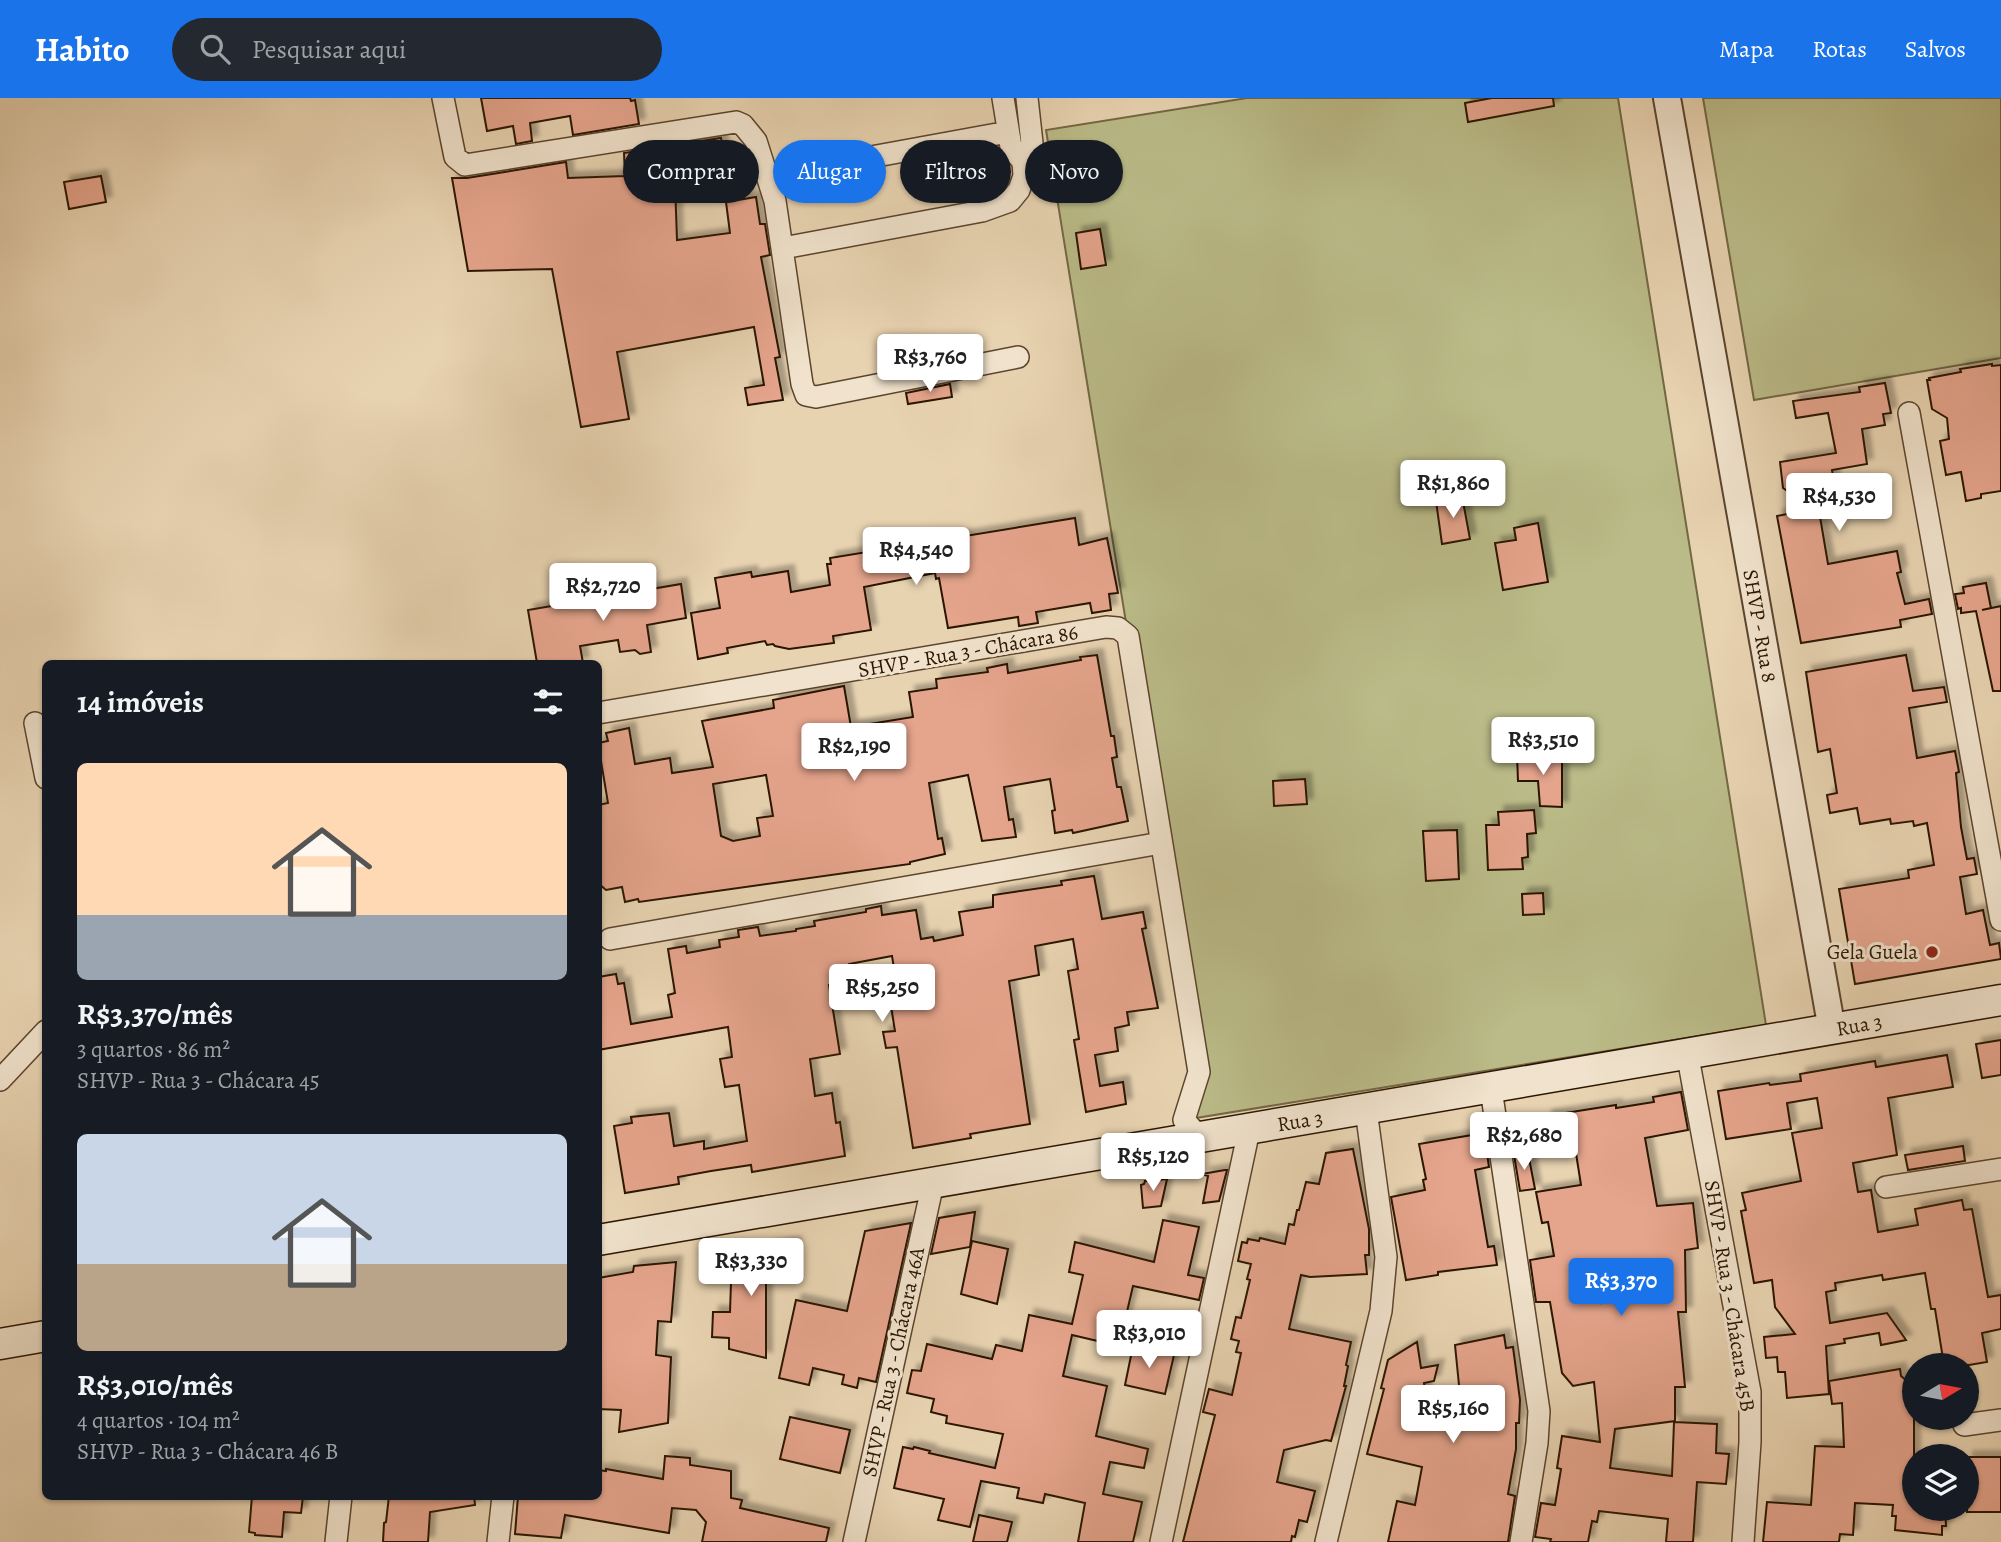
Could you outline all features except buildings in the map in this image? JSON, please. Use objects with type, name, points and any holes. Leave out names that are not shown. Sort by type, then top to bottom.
[{"type":"main road","name":"Rua 3","points":[[602,1239],[1201,1139],[1687,1052],[2001,1000]]},
{"type":"main road","points":[[0,1344],[42,1337]]},
{"type":"street","points":[[443,98],[455,157],[465,164],[736,122],[743,125],[756,141],[767,176],[783,248],[802,384],[806,395],[816,397],[1018,357]]},
{"type":"street","points":[[1003,98],[1011,147],[1023,162]]},
{"type":"street","points":[[783,248],[1000,206],[1010,201],[1024,176],[1023,162],[1032,143],[1027,98]]},
{"type":"street","name":"SHVP - Rua 8","points":[[1667,98],[1832,1030]]},
{"type":"street","points":[[767,176],[1008,132]]},
{"type":"street","points":[[1909,413],[2001,920]]},
{"type":"street","name":"SHVP - Rua 3 - Chácara 86","points":[[602,712],[1106,627],[1118,628],[1128,636],[1199,1072],[1184,1120],[1201,1139]]},
{"type":"street","points":[[35,723],[42,758]]},
{"type":"street","points":[[610,939],[1161,842]]},
{"type":"street","points":[[0,1080],[42,1035]]},
{"type":"street","name":"SHVP - Rua 3 - Chácara 45B","points":[[1687,1052],[1750,1392],[1750,1442],[1742,1542]]},
{"type":"street","points":[[1491,1089],[1539,1411],[1537,1443],[1521,1542]]},
{"type":"street","points":[[1325,1542],[1381,1311],[1384,1284],[1386,1258],[1366,1110]]},
{"type":"street","points":[[1161,1542],[1249,1130]]},
{"type":"street","points":[[1886,1187],[2001,1168]]},
{"type":"street","name":"SHVP - Rua 3 - Chácara 46A","points":[[854,1542],[933,1183]]},
{"type":"street","points":[[1979,1423],[2001,1420]]},
{"type":"street","points":[[336,1542],[341,1500]]},
{"type":"street","points":[[498,1542],[503,1500]]},
{"type":"green space","points":[[1247,98],[1618,98],[1766,1025],[1184,1120],[1199,1072],[1058,203],[1123,203],[1123,140],[1048,140],[1046,130]]},
{"type":"green space","points":[[1703,98],[2001,98],[2001,358],[1754,400]]},
{"type":"place","name":"Gela Guela","points":[[1932,952]]}]
